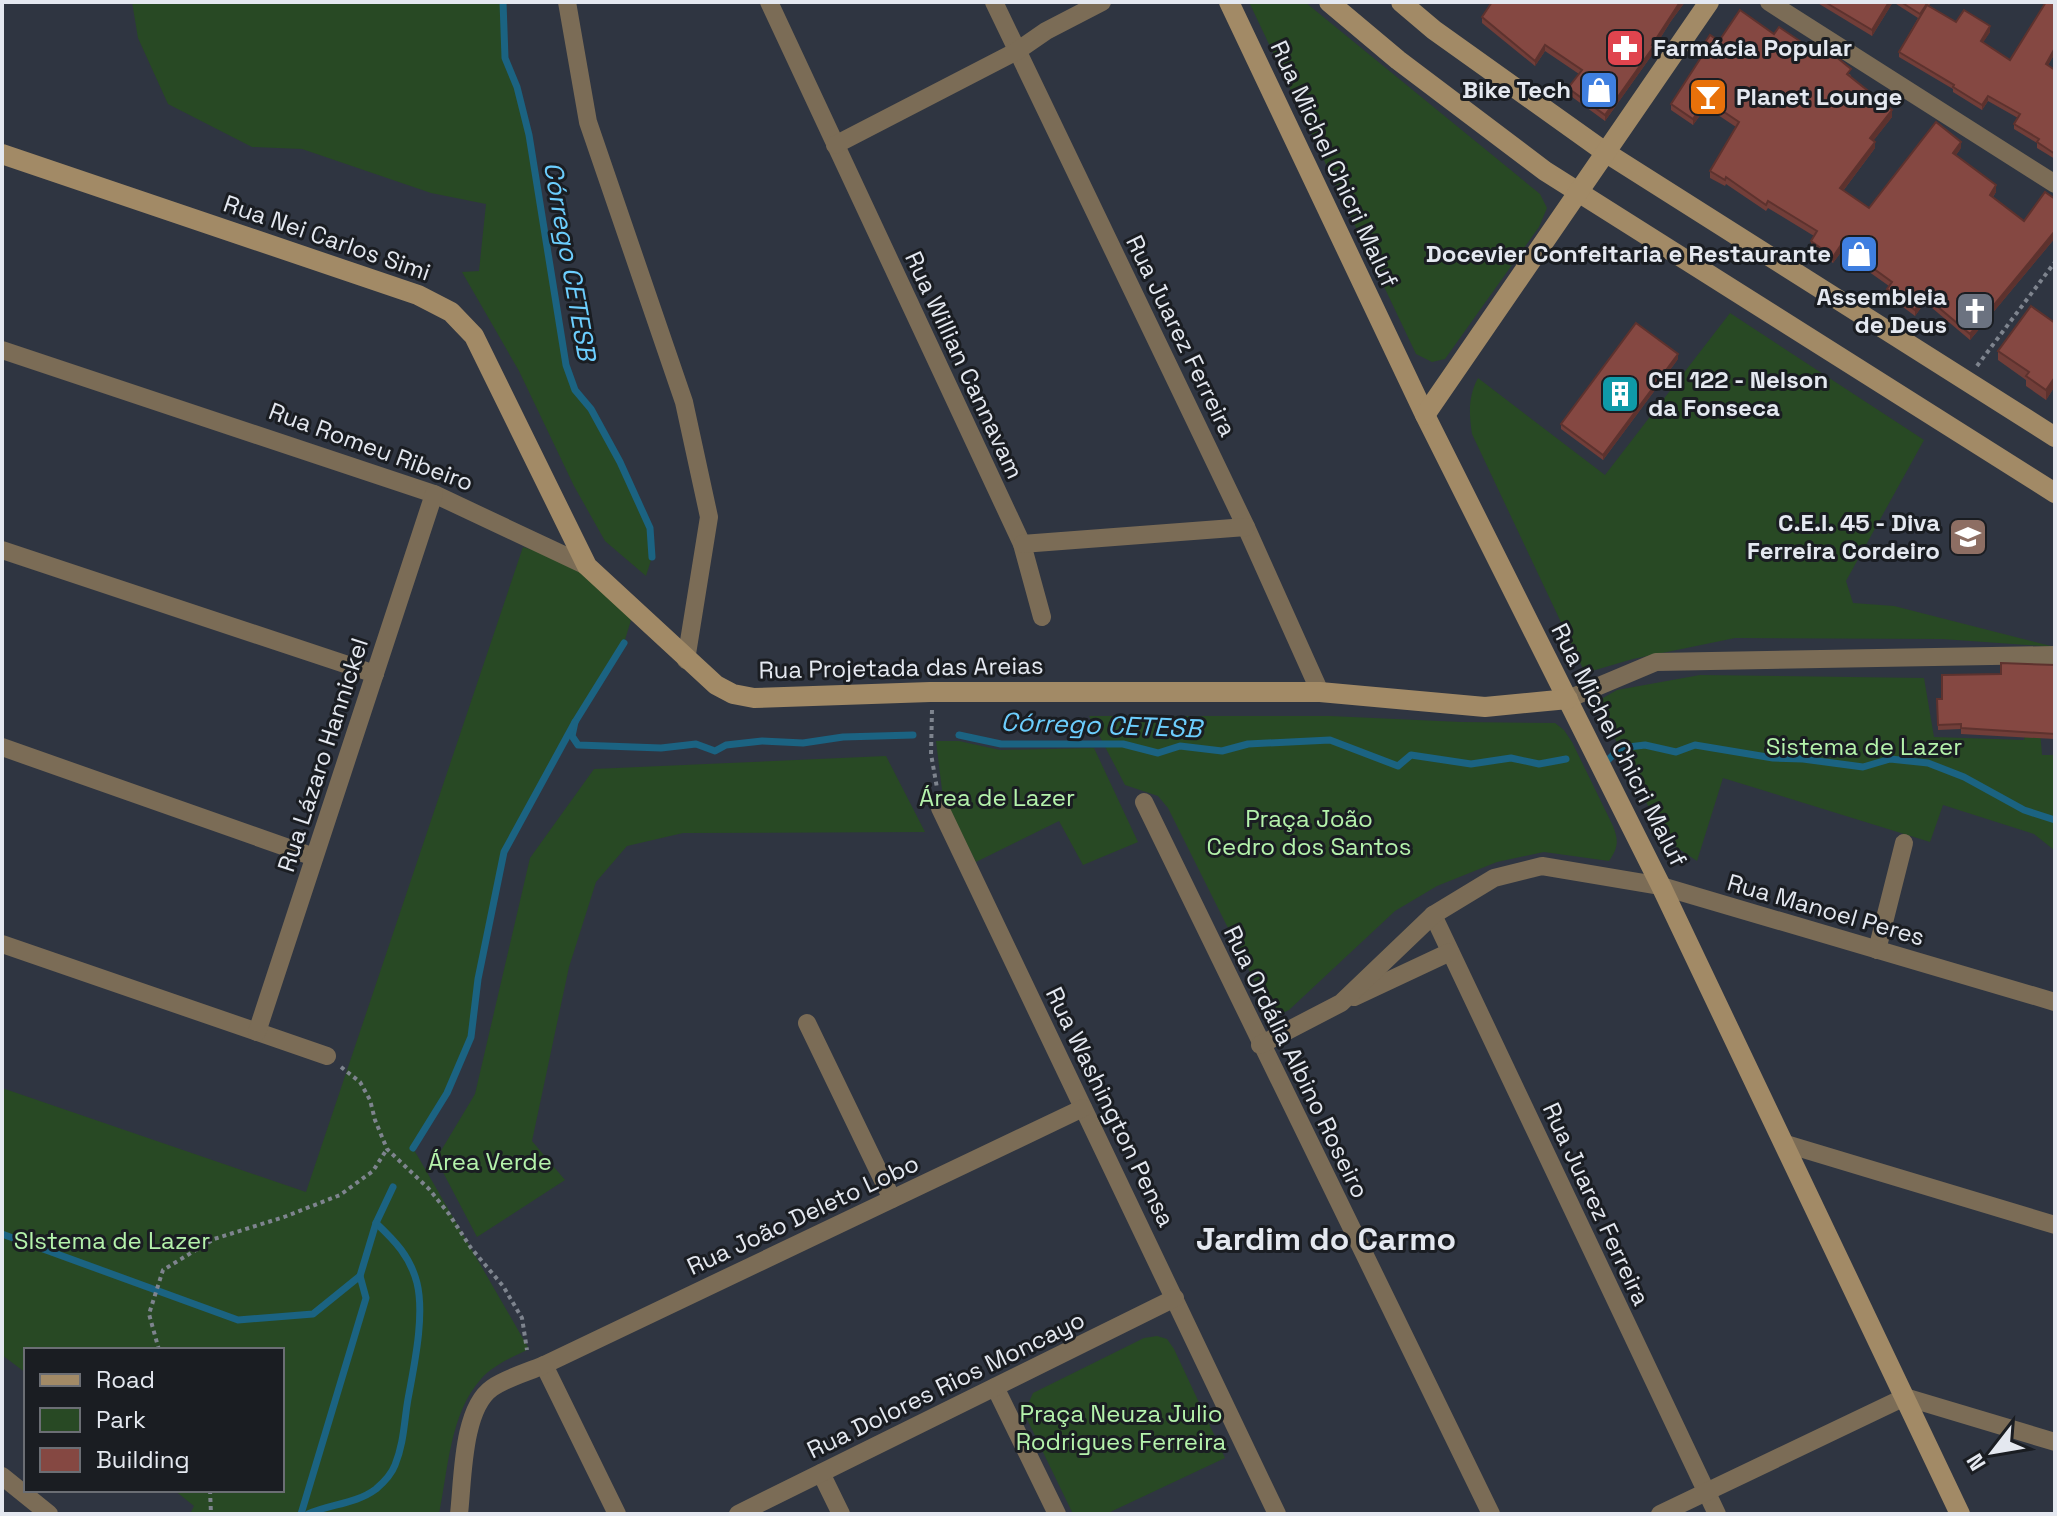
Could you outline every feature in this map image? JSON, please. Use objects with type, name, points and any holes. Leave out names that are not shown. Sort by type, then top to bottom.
[{"type":"street","points":[[567,2],[588,122],[684,402],[709,517],[686,660]]},
{"type":"street","name":"Rua Willian Cannavam","points":[[769,2],[1022,544],[1042,617]]},
{"type":"street","name":"Rua Juarez Ferreira","points":[[994,2],[1246,527],[1320,692]]},
{"type":"street","points":[[835,145],[1017,51],[1046,31],[1102,2]]},
{"type":"street","name":"Rua Michel Chicri Maluf","points":[[1229,2],[1425,415],[1661,886],[1960,1514]]},
{"type":"street","points":[[1329,2],[1494,135],[1578,193],[2055,493]]},
{"type":"street","points":[[1401,2],[1434,30],[1605,152],[2055,437]]},
{"type":"street","points":[[1425,415],[1709,2]]},
{"type":"street","points":[[1769,2],[2055,184]]},
{"type":"street","name":"Rua Nei Carlos Simi","points":[[2,154],[418,295],[451,312],[474,336],[592,571]]},
{"type":"street","name":"Rua Romeu Ribeiro","points":[[2,350],[434,494],[592,571],[651,623],[686,660]]},
{"type":"street","name":"Rua Lázaro Hannickel","points":[[257,1032],[434,494]]},
{"type":"street","points":[[1022,544],[1246,527]]},
{"type":"street","points":[[2,550],[375,674]]},
{"type":"street","points":[[1568,699],[1656,662],[2055,655]]},
{"type":"street","name":"Rua Projetada das Areias","points":[[686,660],[716,685],[733,694],[754,698],[930,692],[1320,692],[1485,707],[1568,699]]},
{"type":"street","points":[[2,747],[314,857]]},
{"type":"street","name":"Rua Ordália Albino Roseiro","points":[[1144,802],[1491,1514]]},
{"type":"street","name":"Rua Washington Pensa","points":[[940,808],[1277,1514]]},
{"type":"street","points":[[1877,950],[1904,843]]},
{"type":"street","name":"Rua Manoel Peres","points":[[1341,1003],[1433,915],[1494,878],[1542,866],[1661,886],[2055,1002]]},
{"type":"street","name":"Rua Juarez Ferreira","points":[[1433,915],[1717,1514]]},
{"type":"street","points":[[2,944],[327,1056]]},
{"type":"street","name":"Rua Manoel Peres","points":[[1260,1045],[1450,952]]},
{"type":"street","points":[[807,1023],[892,1199]]},
{"type":"street","name":"Rua João Deleto Lobo","points":[[459,1514],[471,1418],[481,1398],[493,1386],[544,1365],[1083,1108]]},
{"type":"street","points":[[1783,1143],[2055,1225]]},
{"type":"street","name":"Rua Dolores Rios Moncayo","points":[[738,1514],[1175,1298]]},
{"type":"street","points":[[544,1365],[617,1514]]},
{"type":"street","points":[[995,1387],[1057,1514]]},
{"type":"street","points":[[1660,1514],[1905,1397],[2055,1442]]},
{"type":"street","points":[[821,1473],[841,1514]]},
{"type":"street","points":[[2,1476],[49,1514]]},
{"type":"path","points":[[1966,381],[2055,262]]},
{"type":"path","points":[[932,716],[931,754],[940,808]]},
{"type":"path","points":[[327,1056],[360,1082],[370,1100],[387,1149],[429,1189],[449,1214],[471,1248],[503,1286],[522,1318],[527,1351],[516,1378]]},
{"type":"path","points":[[158,1348],[149,1314],[163,1270],[214,1239],[340,1195],[373,1171],[387,1149]]},
{"type":"path","points":[[210,1492],[211,1514]]},
{"type":"green space","points":[[132,2],[503,2],[505,58],[517,87],[529,135],[566,365],[575,390],[591,409],[620,462],[650,528],[652,557],[646,576],[605,541],[574,486],[519,371],[462,272],[479,271],[486,204],[431,193],[302,149],[252,147],[168,104],[138,38]]},
{"type":"green space","points":[[1249,2],[1305,2],[1540,194],[1547,208],[1539,227],[1445,359],[1432,362],[1416,354]]},
{"type":"green space","points":[[1730,313],[1924,440],[1846,581],[1853,603],[1894,606],[2055,647],[1942,639],[1735,638],[1633,659],[1585,673],[1472,434],[1472,392],[1478,378],[1605,475]]},
{"type":"green space","name":"SIstema de Lazer","points":[[523,547],[556,557],[584,575],[632,617],[624,643],[575,722],[504,852],[478,979],[471,1037],[447,1093],[413,1148],[529,1349],[491,1370],[471,1393],[456,1425],[439,1514],[190,1514],[194,1506],[176,1492],[284,1492],[284,1348],[24,1348],[24,1372],[2,1355],[2,1088],[306,1192]]},
{"type":"green space","name":"Sistema de Lazer","points":[[1700,675],[1924,678],[1934,737],[2024,740],[2026,729],[2040,730],[2042,755],[2055,755],[2055,860],[2054,850],[2034,834],[1943,805],[1930,842],[1723,778],[1697,861],[1676,847],[1657,824],[1601,710],[1603,698],[1617,690]]},
{"type":"green space","name":"Praça João Cedro dos Santos","points":[[1089,716],[1330,716],[1555,723],[1572,742],[1613,826],[1616,848],[1609,861],[1544,852],[1497,862],[1437,886],[1395,911],[1289,1010],[1278,1015],[1270,1012],[1168,808],[1158,796],[1125,785]]},
{"type":"green space","name":"Área de Lazer","points":[[936,741],[959,741],[1000,750],[1094,748],[1138,842],[1083,865],[1059,821],[976,862],[943,798]]},
{"type":"green space","name":"Área Verde","points":[[886,756],[925,832],[683,833],[627,846],[596,882],[569,967],[532,1141],[565,1180],[477,1237],[436,1159],[475,1094],[530,858],[594,769]]},
{"type":"green space","name":"Praça Neuza Julio Rodrigues Ferreira","points":[[1157,1336],[1167,1339],[1174,1349],[1225,1458],[1106,1514],[1073,1514],[1024,1413],[1033,1393],[1144,1338]]},
{"type":"building","points":[[1492,2],[1680,2],[1654,46],[1605,115],[1568,88],[1582,70],[1545,45],[1535,61],[1482,17]]},
{"type":"building","points":[[1825,2],[1889,2],[1872,30]]},
{"type":"building","points":[[1901,2],[1928,2],[1920,14]]},
{"type":"building","points":[[2046,2],[2055,2],[2055,48],[2046,64],[2055,70],[2055,154],[2037,142],[2039,139],[2014,124],[2020,114],[1988,96],[1982,105],[1899,52],[1927,5],[1956,22],[1964,10],[1990,26],[1981,41],[2010,60]]},
{"type":"building","points":[[1740,10],[1774,34],[1779,27],[1819,54],[1824,47],[1851,69],[1847,74],[1892,110],[1870,138],[1875,142],[1840,188],[1869,208],[1936,122],[1961,142],[1953,153],[1996,185],[1990,195],[2024,221],[2045,192],[2055,199],[2055,231],[1970,334],[1925,296],[1915,310],[1887,289],[1892,282],[1841,245],[1833,257],[1811,241],[1817,231],[1768,201],[1766,205],[1726,177],[1725,180],[1710,171],[1739,122],[1706,100],[1693,119],[1671,104],[1702,56],[1698,53],[1710,35],[1719,41]]},
{"type":"building","points":[[2031,306],[2055,323],[2055,377],[2046,390],[2026,376],[2029,372],[1998,351]]},
{"type":"building","name":"CEI 122 - Nelson da Fonseca","points":[[1636,323],[1678,354],[1603,455],[1561,424]]},
{"type":"building","points":[[2001,663],[2055,665],[2055,734],[1961,728],[1961,724],[1938,725],[1937,699],[1942,699],[1942,675],[2001,674]]},
{"type":"waterway","name":"Córrego CETESB","points":[[503,2],[505,58],[517,87],[529,135],[566,365],[575,390],[591,409],[620,462],[650,528],[652,557]]},
{"type":"waterway","name":"Córrego CETESB","points":[[624,643],[575,722],[572,736],[578,745],[661,748],[696,744],[715,751],[726,745],[762,741],[803,743],[843,737],[913,735]]},
{"type":"waterway","points":[[413,1148],[447,1093],[471,1037],[478,979],[504,852],[575,722]]},
{"type":"waterway","name":"Córrego CETESB","points":[[959,735],[1001,744],[1123,744],[1158,753],[1180,746],[1222,751],[1248,744],[1330,740],[1398,766],[1411,755],[1471,764],[1511,758],[1539,764],[1566,759]]},
{"type":"waterway","name":"Córrego CETESB","points":[[1609,759],[1620,748],[1645,745],[1676,752],[1695,745],[1773,758],[1863,767],[1890,759],[1928,763],[1964,777],[2024,810],[2055,820]]},
{"type":"waterway","points":[[301,1514],[366,1298],[360,1276],[376,1223],[393,1187]]},
{"type":"waterway","points":[[308,1514],[360,1498],[376,1489],[392,1471],[400,1449],[418,1341],[419,1296],[414,1273],[406,1257],[376,1223]]},
{"type":"waterway","points":[[2,1234],[238,1320],[313,1314],[360,1276]]},
{"type":"place","name":"Farmácia Popular","points":[[1625,48]]},
{"type":"place","name":"Bike Tech","points":[[1599,90]]},
{"type":"place","name":"Planet Lounge","points":[[1708,97]]},
{"type":"place","name":"Docevier Confeitaria e Restaurante","points":[[1859,254]]},
{"type":"place","name":"Assembleia de Deus","points":[[1975,311]]},
{"type":"place","name":"CEI 122 - Nelson da Fonseca","points":[[1620,394]]},
{"type":"place","name":"C.E.I. 45 - Diva Ferreira Cordeiro","points":[[1968,537]]},
{"type":"district","name":"Jardim do Carmo","points":[[1326,1239]]}]
